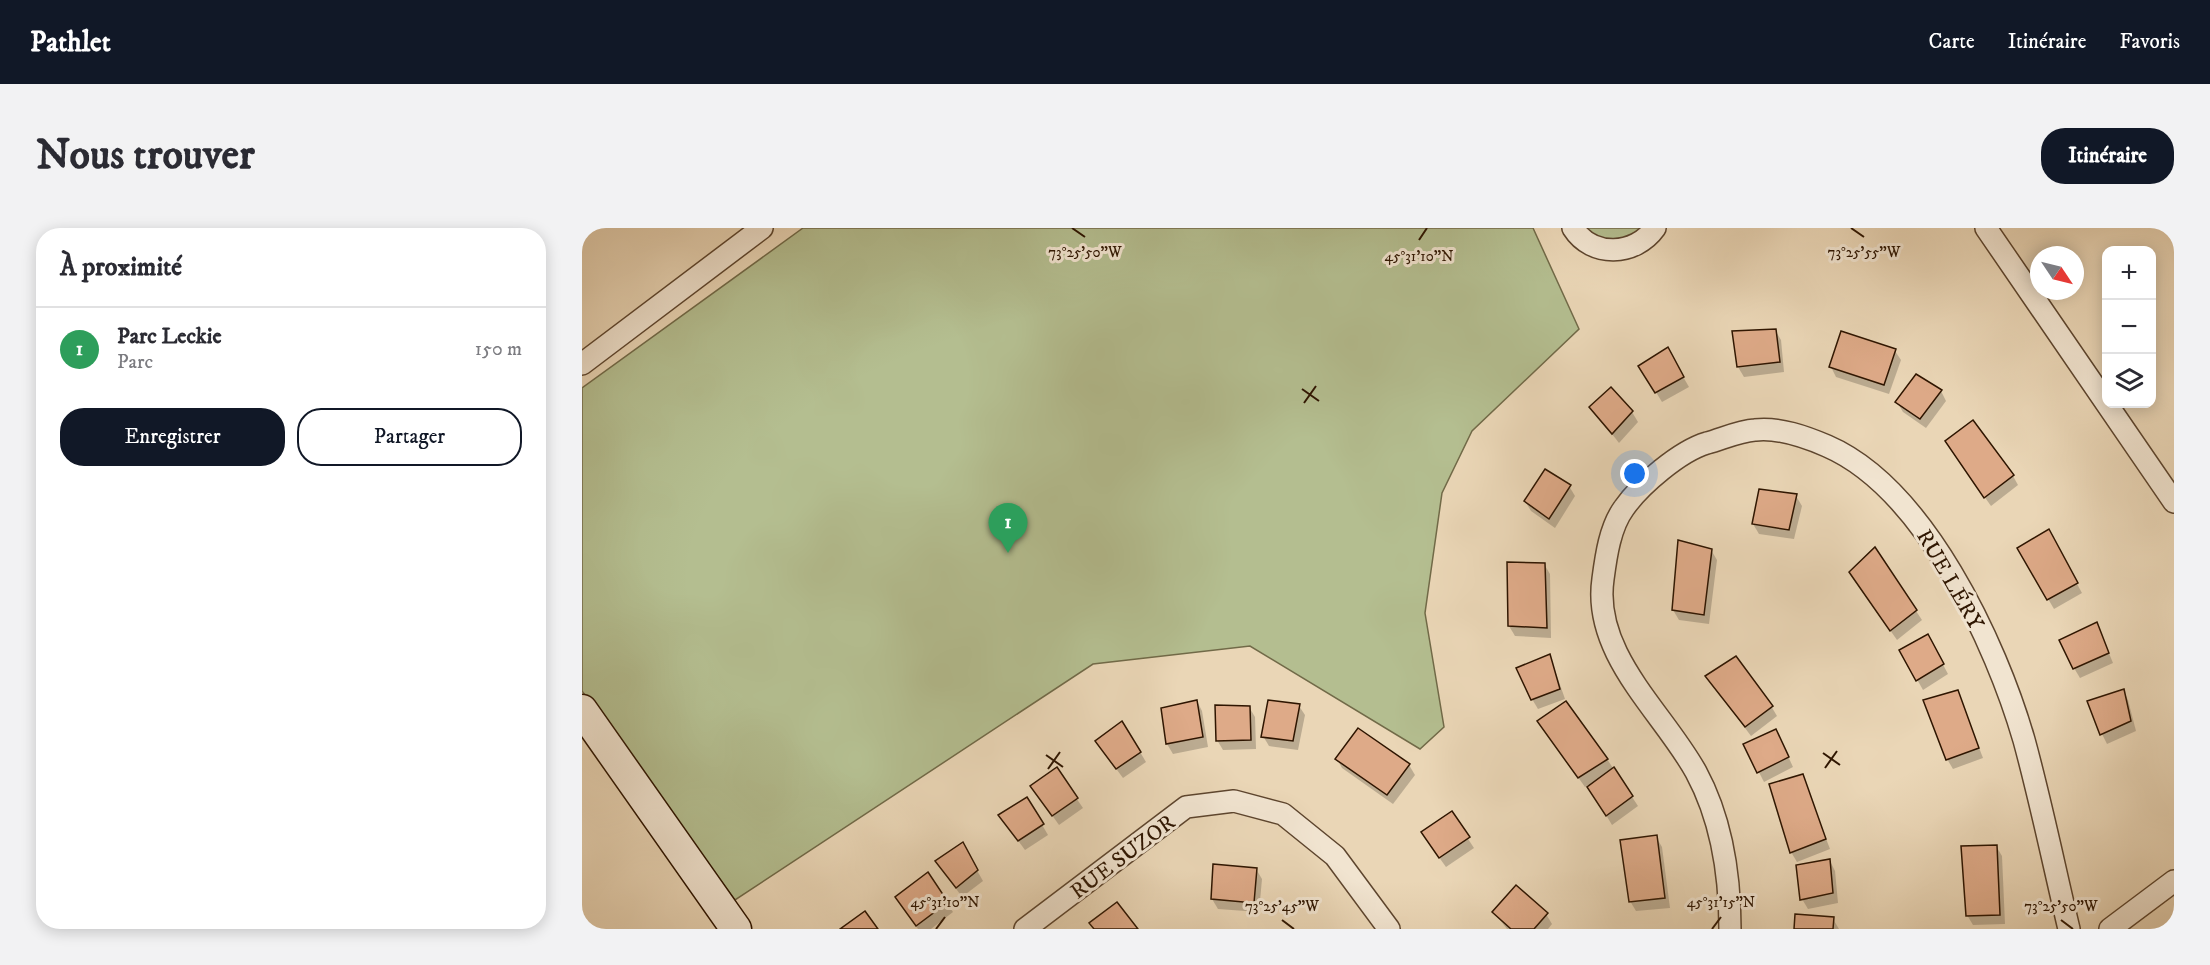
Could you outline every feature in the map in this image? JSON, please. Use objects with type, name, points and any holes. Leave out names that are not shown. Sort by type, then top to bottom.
[{"type":"street","points":[[582,364],[762,228]]},
{"type":"street","points":[[1573,228],[1578,236],[1594,247],[1613,251],[1633,247],[1649,236],[1655,228]]},
{"type":"street","points":[[1986,228],[2174,502]]},
{"type":"street","name":"RUE LÉRY","points":[[1730,929],[1730,888],[1719,828],[1696,772],[1619,657],[1604,623],[1602,584],[1608,545],[1623,508],[1653,478],[1698,446],[1756,429],[1801,435],[1847,455],[1897,495],[1938,547],[1990,647],[2023,738],[2069,929]]},
{"type":"street","points":[[582,710],[736,929]]},
{"type":"street","name":"RUE SUZOR","points":[[1025,929],[1186,807],[1234,801],[1283,814],[1335,856],[1389,929]]},
{"type":"street","points":[[2110,929],[2174,882]]},
{"type":"green space","points":[[803,228],[1533,228],[1579,329],[1472,431],[1442,493],[1425,613],[1444,727],[1420,749],[1250,646],[1093,664],[735,900],[582,691],[582,388]]},
{"type":"green space","points":[[1578,228],[1641,228],[1623,242],[1595,243]]},
{"type":"building","points":[[1776,329],[1780,362],[1737,367],[1732,331]]},
{"type":"building","points":[[1841,331],[1896,349],[1884,385],[1829,367]]},
{"type":"building","points":[[1668,347],[1684,377],[1655,393],[1638,366]]},
{"type":"building","points":[[1916,374],[1942,390],[1920,419],[1895,402]]},
{"type":"building","points":[[1611,387],[1633,411],[1612,434],[1589,407]]},
{"type":"building","points":[[1973,420],[2014,475],[1984,498],[1945,441]]},
{"type":"building","points":[[1545,469],[1571,485],[1549,519],[1524,501]]},
{"type":"building","points":[[1759,489],[1797,494],[1789,530],[1752,524]]},
{"type":"building","points":[[2049,529],[2078,583],[2047,600],[2017,548]]},
{"type":"building","points":[[1678,540],[1712,549],[1704,615],[1672,610]]},
{"type":"building","points":[[1875,547],[1917,610],[1890,631],[1849,572]]},
{"type":"building","points":[[1507,562],[1545,563],[1547,628],[1508,626]]},
{"type":"building","points":[[2097,622],[2109,653],[2073,669],[2059,640]]},
{"type":"building","points":[[1928,634],[1944,664],[1916,681],[1899,650]]},
{"type":"building","points":[[1550,654],[1560,689],[1531,700],[1516,668]]},
{"type":"building","points":[[1736,656],[1773,706],[1745,727],[1705,676]]},
{"type":"building","points":[[2124,689],[2131,721],[2100,735],[2087,701]]},
{"type":"building","points":[[1958,690],[1979,748],[1946,760],[1923,700]]},
{"type":"building","points":[[1197,700],[1203,737],[1166,744],[1161,708]]},
{"type":"building","points":[[1268,700],[1300,704],[1293,741],[1261,737]]},
{"type":"building","points":[[1566,701],[1608,759],[1578,778],[1537,721]]},
{"type":"building","points":[[1215,705],[1250,706],[1251,740],[1216,741]]},
{"type":"building","points":[[1122,721],[1141,752],[1116,769],[1095,741]]},
{"type":"building","points":[[1358,728],[1410,764],[1387,795],[1335,759]]},
{"type":"building","points":[[1776,729],[1789,757],[1757,773],[1743,744]]},
{"type":"building","points":[[1057,767],[1078,798],[1052,816],[1030,786]]},
{"type":"building","points":[[1614,767],[1633,796],[1606,816],[1587,787]]},
{"type":"building","points":[[1803,774],[1826,839],[1790,853],[1769,784]]},
{"type":"building","points":[[1027,797],[1044,824],[1018,841],[998,815]]},
{"type":"building","points":[[1452,811],[1470,837],[1439,858],[1421,832]]},
{"type":"building","points":[[1657,835],[1665,898],[1629,902],[1620,840]]},
{"type":"building","points":[[963,842],[978,870],[956,888],[935,861]]},
{"type":"building","points":[[1997,845],[2000,915],[1966,916],[1961,846]]},
{"type":"building","points":[[1830,859],[1833,893],[1800,900],[1796,865]]},
{"type":"building","points":[[1213,864],[1257,868],[1254,903],[1211,899]]},
{"type":"building","points":[[928,872],[948,902],[916,926],[895,897]]},
{"type":"building","points":[[1516,885],[1548,913],[1534,929],[1511,929],[1492,912]]},
{"type":"building","points":[[1117,902],[1138,929],[1094,929],[1089,923]]},
{"type":"building","points":[[865,911],[878,929],[840,929]]},
{"type":"building","points":[[1795,914],[1834,917],[1833,929],[1794,929]]},
{"type":"place","name":"Parc Leckie","points":[[1008,553]]}]
